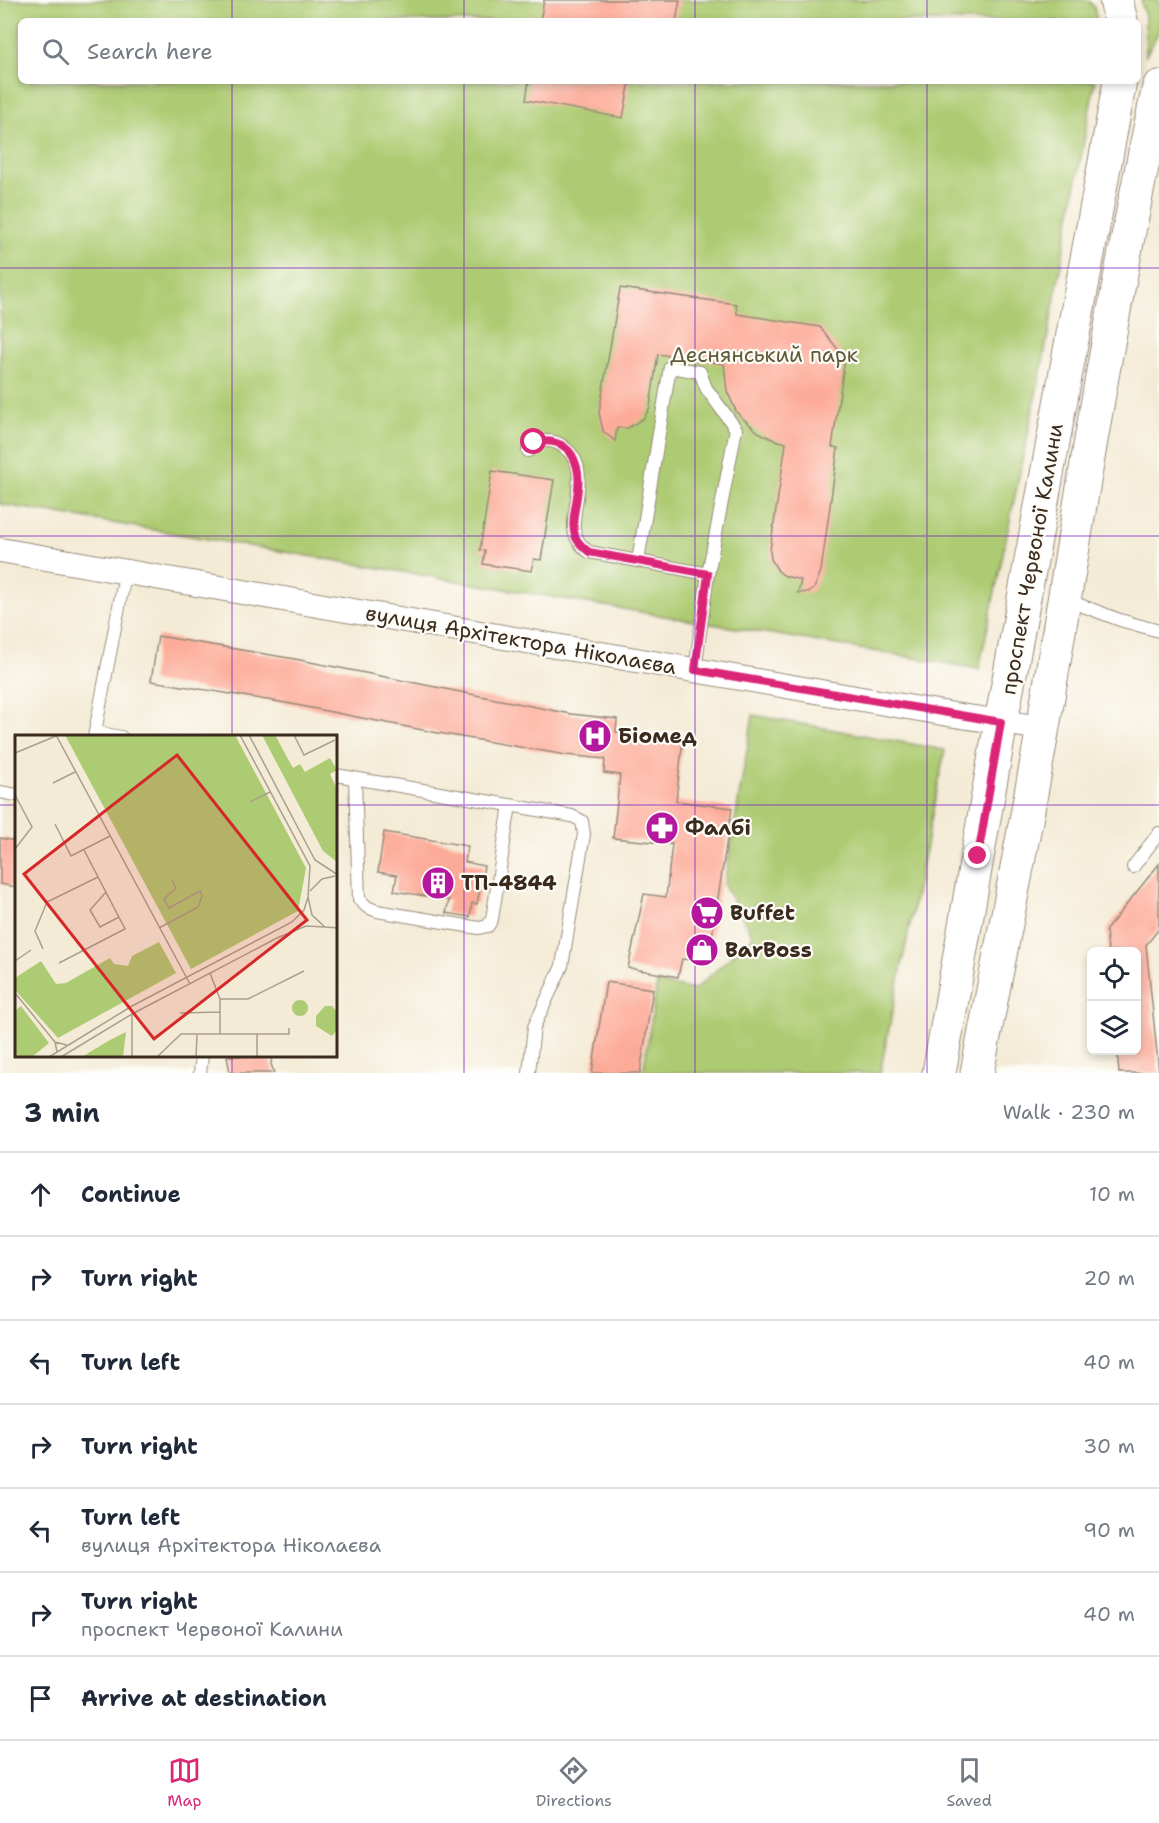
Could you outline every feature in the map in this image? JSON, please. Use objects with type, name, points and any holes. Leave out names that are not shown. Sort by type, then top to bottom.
[{"type":"main road","points":[[1116,0],[1120,18]]},
{"type":"main road","name":"проспект Червоної Калини","points":[[939,1073],[1001,722],[1119,84]]},
{"type":"main road","name":"проспект Червоної Калини","points":[[976,1073],[1042,728],[1136,190],[1159,87]]},
{"type":"street","name":"вулиця Архітектора Ніколаєва","points":[[0,550],[1042,728]]},
{"type":"lane","points":[[638,561],[670,367],[700,372],[706,388],[736,429],[708,574],[695,670]]},
{"type":"lane","points":[[528,451],[534,442],[545,441],[558,442],[569,450],[576,463],[579,480],[574,529],[576,539],[589,552],[708,574]]},
{"type":"lane","points":[[94,735],[126,570]]},
{"type":"lane","points":[[1063,599],[1120,620],[1159,631]]},
{"type":"lane","points":[[338,775],[572,816],[582,821],[584,834],[562,966],[534,1027],[529,1073]]},
{"type":"lane","points":[[355,779],[359,899],[377,911],[388,913],[479,928],[488,926],[492,919],[510,805]]},
{"type":"lane","points":[[0,792],[15,795]]},
{"type":"lane","points":[[1133,867],[1159,833]]},
{"type":"lane","points":[[200,1073],[201,1058]]},
{"type":"green space","name":"Деснянський парк","points":[[0,0],[1088,0],[1094,7],[1096,18],[18,18],[18,84],[1094,84],[1045,351],[979,669],[0,504]]},
{"type":"green space","points":[[1141,0],[1159,0],[1159,31],[1146,55],[1145,18]]},
{"type":"green space","points":[[753,715],[945,750],[880,1073],[643,1073],[657,983],[695,990],[753,936],[724,885]]},
{"type":"building","points":[[544,0],[680,0],[677,18],[541,18]]},
{"type":"building","points":[[529,84],[629,84],[623,118],[526,100]]},
{"type":"building","points":[[620,288],[736,304],[737,314],[820,327],[845,358],[832,447],[838,448],[821,571],[814,589],[798,593],[801,580],[785,576],[778,571],[771,559],[770,550],[786,443],[758,432],[737,413],[727,391],[724,364],[658,354],[650,407],[644,418],[628,428],[617,428],[615,441],[603,431],[599,413]]},
{"type":"building","points":[[492,471],[554,480],[541,560],[534,559],[532,571],[483,564],[485,551],[480,550]]},
{"type":"building","points":[[158,636],[295,659],[571,714],[617,719],[616,732],[683,739],[676,801],[732,808],[708,962],[682,959],[678,977],[628,968],[644,894],[666,897],[672,844],[613,838],[620,775],[604,773],[605,759],[566,755],[286,703],[151,681]]},
{"type":"building","name":"ТП-4844","points":[[384,832],[468,846],[465,862],[484,866],[477,904],[472,903],[470,917],[446,913],[449,900],[394,891],[397,875],[378,872]]},
{"type":"building","points":[[0,838],[15,841],[15,887],[0,884]]},
{"type":"building","points":[[1159,864],[1159,929],[1146,945],[1159,1073],[1119,1073],[1117,1055],[1141,1055],[1141,947],[1108,947],[1106,930]]},
{"type":"building","points":[[606,982],[653,989],[640,1073],[592,1073]]},
{"type":"building","points":[[227,1058],[272,1058],[274,1073],[230,1073]]},
{"type":"place","name":"Біомед","points":[[595,736]]},
{"type":"place","name":"Фалбі","points":[[662,828]]},
{"type":"place","name":"ТП-4844","points":[[438,883]]},
{"type":"place","name":"Buffet","points":[[707,913]]},
{"type":"place","name":"BarBoss","points":[[702,950]]},
{"type":"route","points":[[534,442],[558,442],[569,450],[576,463],[579,480],[574,529],[576,539],[582,547],[589,552],[708,574],[695,670],[1001,722],[978,856]]}]
